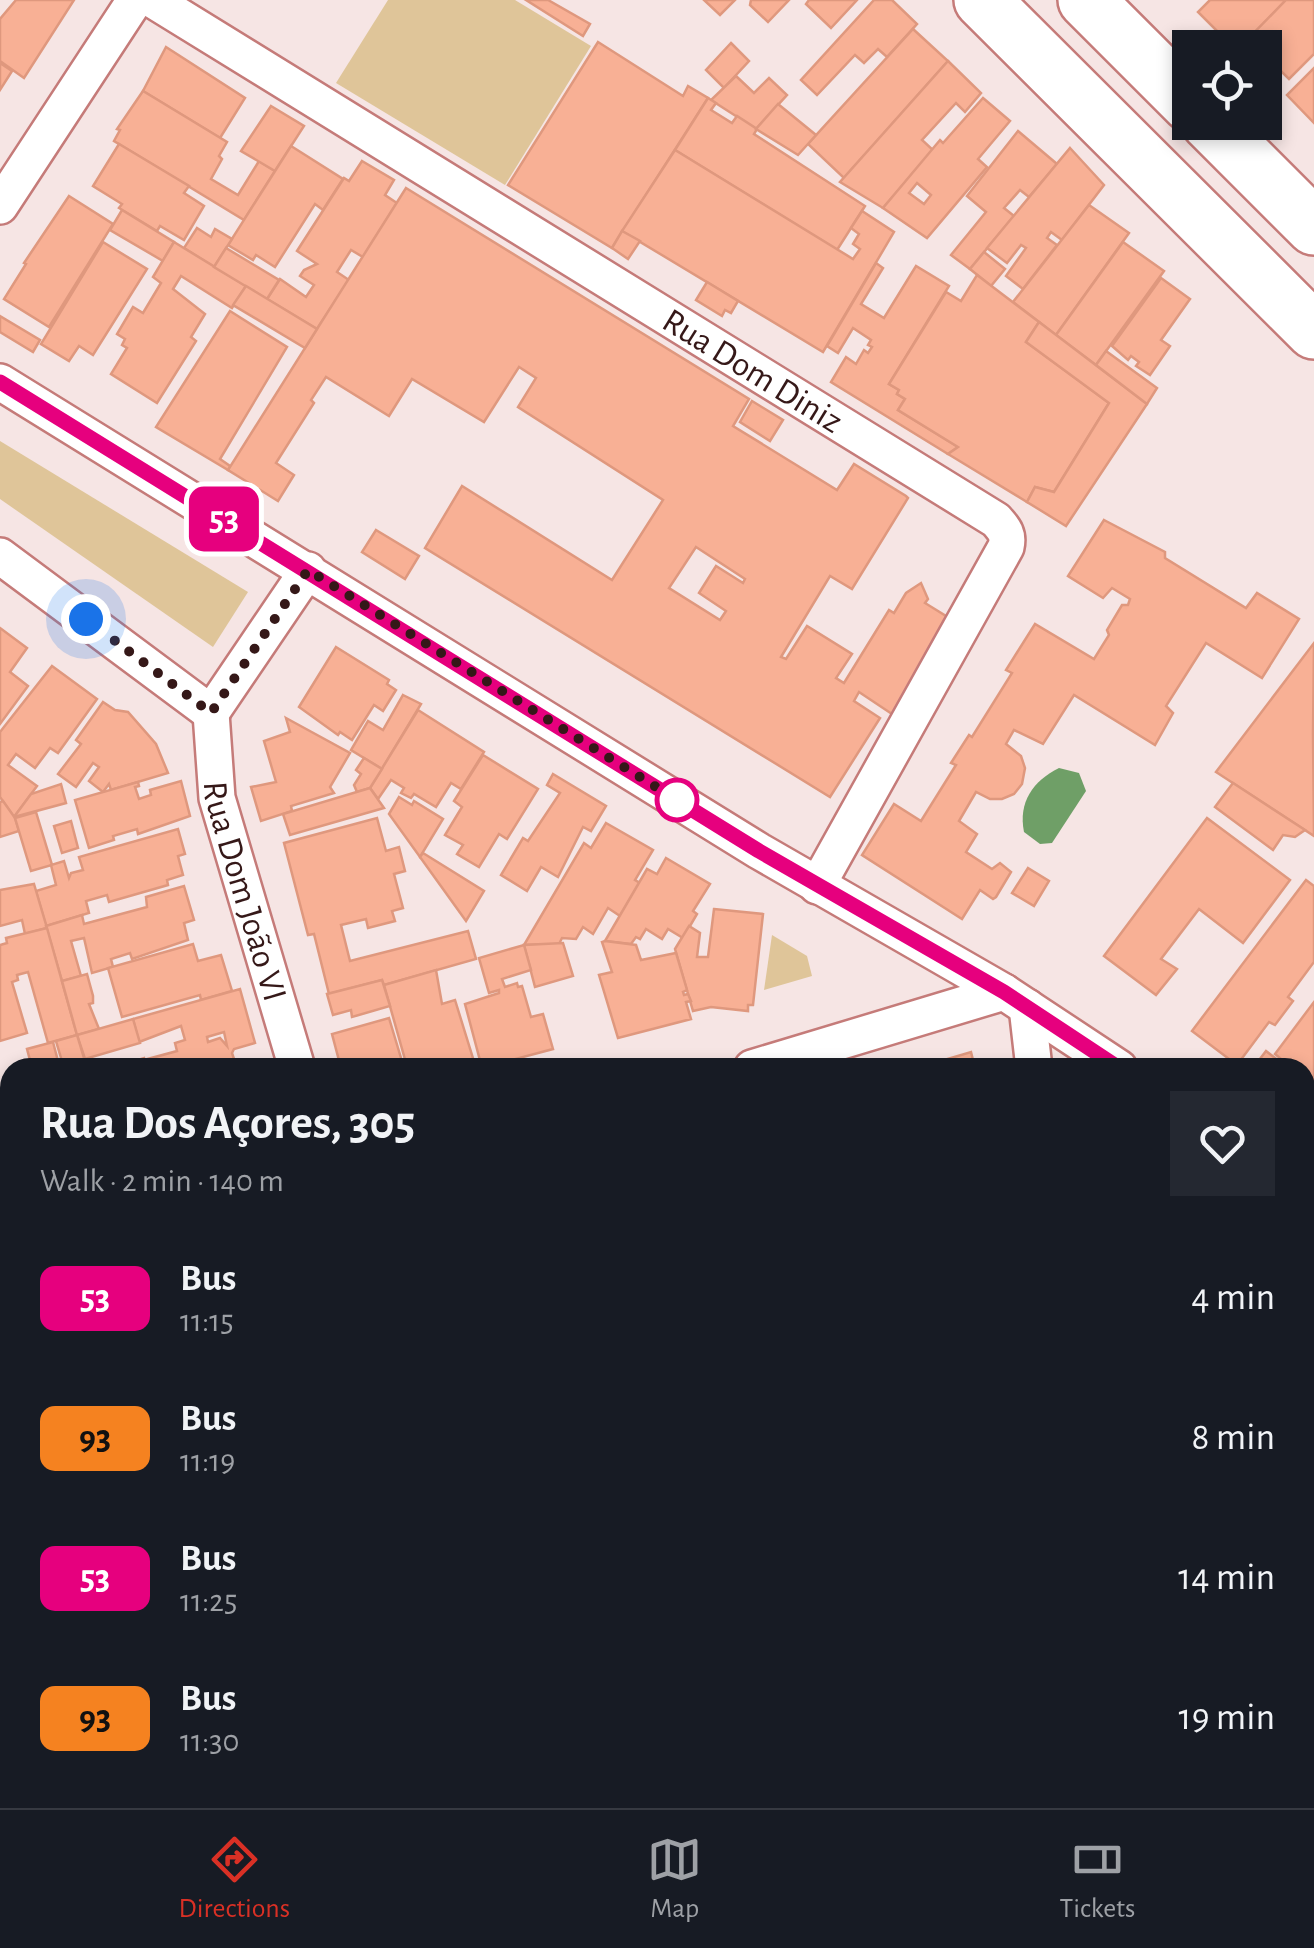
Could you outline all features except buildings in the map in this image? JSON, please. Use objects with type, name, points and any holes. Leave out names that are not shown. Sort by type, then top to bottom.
[{"type":"main road","points":[[982,0],[1314,330]]},
{"type":"main road","points":[[1086,0],[1172,86]]},
{"type":"main road","points":[[1227,140],[1314,227]]},
{"type":"street","points":[[0,206],[136,0]]},
{"type":"street","name":"Rua Dom Diniz","points":[[153,0],[979,510],[1005,530],[1006,547],[817,886]]},
{"type":"street","points":[[0,382],[817,886],[1015,1000],[1104,1058]]},
{"type":"street","points":[[0,556],[211,713],[308,570]]},
{"type":"street","name":"Rua Dom João VI","points":[[211,713],[216,798],[293,1058]]},
{"type":"street","points":[[791,1058],[1015,1000]]},
{"type":"street","points":[[1015,1000],[1031,1058]]},
{"type":"shaded area","points":[[388,0],[515,0],[591,46],[505,185],[336,83]]},
{"type":"shaded area","points":[[0,441],[248,592],[213,647],[0,499]]},
{"type":"shaded area","points":[[1059,768],[1079,773],[1086,791],[1052,843],[1040,844],[1024,832],[1023,811],[1035,786]]},
{"type":"shaded area","points":[[772,935],[807,956],[812,976],[764,990]]},
{"type":"bus line","name":"53","points":[[0,382],[759,851],[1004,992],[1104,1058]]},
{"type":"route","points":[[86,619],[211,713],[308,570],[677,800]]}]
